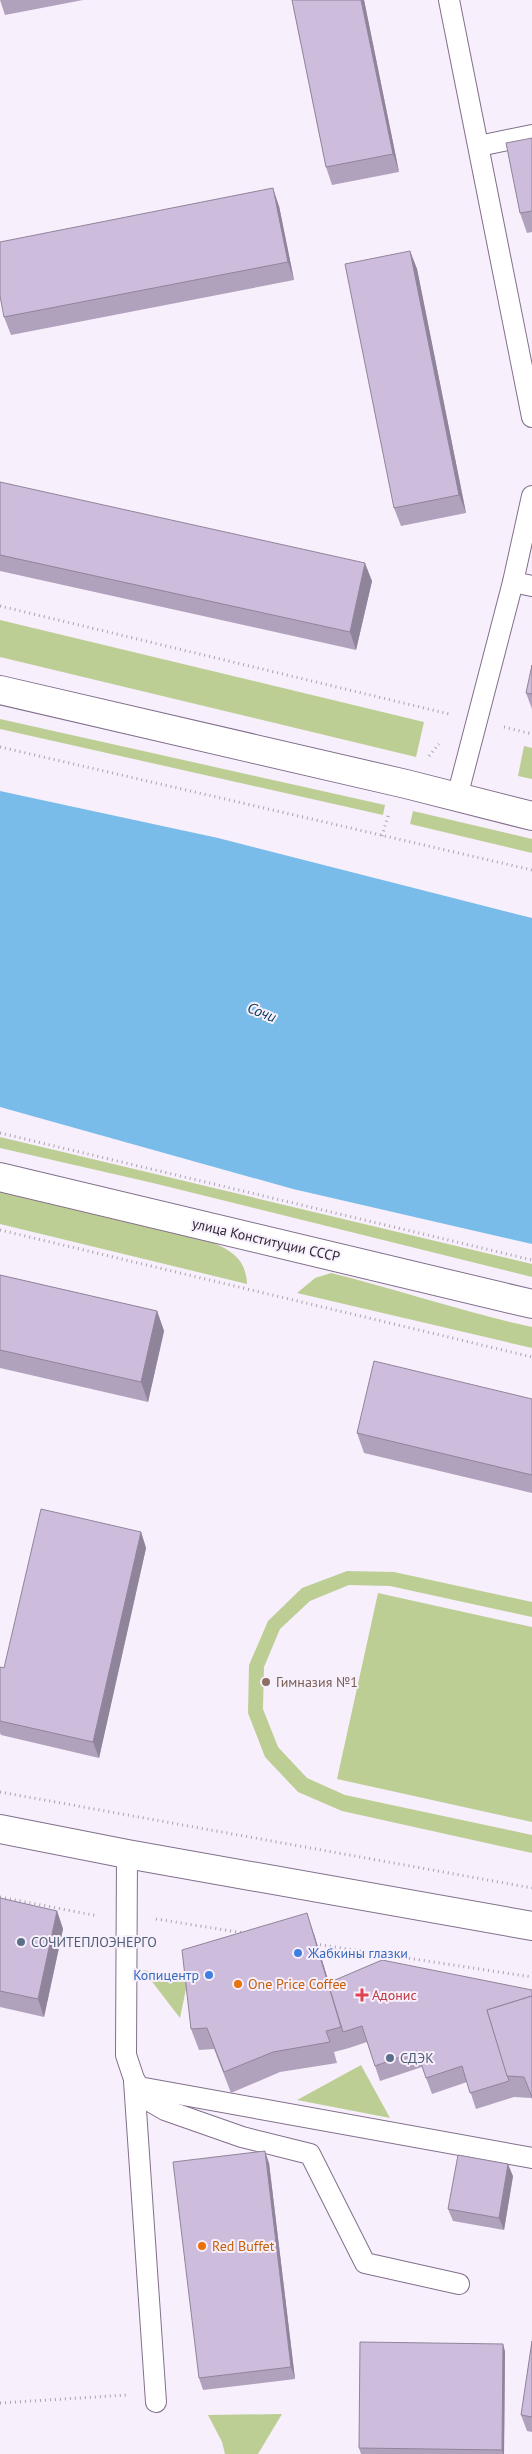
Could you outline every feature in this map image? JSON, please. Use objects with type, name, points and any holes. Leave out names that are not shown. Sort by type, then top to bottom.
[{"type":"street","points":[[0,690],[532,816]]},
{"type":"street","name":"улица Конституции СССР","points":[[0,1176],[532,1304]]},
{"type":"street","points":[[0,1829],[127,1854],[532,1926]]},
{"type":"lane","points":[[449,0],[479,146],[525,347],[532,418]]},
{"type":"lane","points":[[479,146],[532,135]]},
{"type":"lane","points":[[457,797],[476,720],[522,584],[532,496]]},
{"type":"lane","points":[[127,1854],[126,2055],[137,2084],[146,2099],[165,2110],[242,2137],[310,2154],[365,2262],[459,2284]]},
{"type":"lane","points":[[137,2084],[532,2158]]},
{"type":"lane","points":[[137,2084],[156,2398]]},
{"type":"path","points":[[0,606],[476,720]]},
{"type":"path","points":[[0,747],[532,870]]},
{"type":"path","points":[[382,836],[391,805]]},
{"type":"path","points":[[0,1133],[532,1260]]},
{"type":"path","points":[[0,1230],[532,1357]]},
{"type":"path","points":[[0,1792],[532,1888]]},
{"type":"path","points":[[0,1898],[126,1918],[252,1934]]},
{"type":"path","points":[[310,1943],[532,1977]]},
{"type":"path","points":[[0,2403],[156,2398]]},
{"type":"green space","points":[[0,620],[424,722],[416,757],[0,657]]},
{"type":"green space","points":[[0,719],[385,805],[383,815],[0,729]]},
{"type":"green space","points":[[524,746],[532,748],[532,779],[518,776]]},
{"type":"green space","points":[[413,811],[532,839],[532,853],[410,824]]},
{"type":"green space","points":[[0,1137],[532,1264],[532,1277],[153,1183],[0,1148]]},
{"type":"green space","points":[[0,1189],[214,1243],[238,1258],[244,1269],[247,1284],[0,1224]]},
{"type":"green space","points":[[331,1273],[481,1315],[532,1327],[532,1348],[297,1293],[315,1278]]},
{"type":"green space","points":[[347,1571],[394,1572],[532,1602],[532,1617],[390,1586],[349,1585],[310,1601],[280,1629],[264,1667],[263,1709],[278,1747],[307,1778],[345,1795],[532,1835],[532,1853],[342,1811],[298,1792],[265,1757],[248,1713],[249,1665],[268,1621],[302,1588]]},
{"type":"green space","points":[[378,1593],[532,1627],[532,1822],[337,1779]]},
{"type":"green space","points":[[143,1970],[188,1979],[180,2018]]},
{"type":"green space","points":[[361,2065],[390,2118],[297,2100]]},
{"type":"green space","points":[[282,2414],[258,2454],[225,2454],[222,2442],[208,2415]]},
{"type":"water","name":"Сочи","points":[[0,791],[218,838],[532,918],[532,1244],[293,1189],[0,1107]]},
{"type":"building","points":[[292,0],[361,0],[393,154],[326,167]]},
{"type":"building","points":[[532,138],[532,211],[520,213],[506,143]]},
{"type":"building","points":[[273,188],[288,262],[4,317],[0,296],[0,242]]},
{"type":"building","points":[[410,251],[459,495],[394,508],[345,264]]},
{"type":"building","points":[[0,482],[365,563],[350,632],[0,555]]},
{"type":"building","points":[[532,665],[532,694],[526,693]]},
{"type":"building","points":[[0,1275],[157,1311],[141,1382],[0,1350]]},
{"type":"building","points":[[374,1361],[532,1399],[532,1475],[357,1433]]},
{"type":"building","points":[[41,1509],[141,1532],[93,1742],[0,1721],[0,1667],[4,1668]]},
{"type":"building","points":[[0,1898],[57,1911],[38,1999],[0,1991]]},
{"type":"building","points":[[307,1913],[341,2027],[326,2031],[330,2042],[273,2052],[224,2072],[207,2028],[191,2029],[182,1950]]},
{"type":"building","points":[[382,1960],[532,1990],[532,1996],[487,2010],[509,2081],[470,2093],[462,2066],[426,2078],[417,2051],[375,2066],[362,2026],[343,2032],[328,1983]]},
{"type":"building","points":[[532,1996],[532,2097],[524,2077],[507,2076],[487,2010]]},
{"type":"building","points":[[265,2151],[291,2367],[199,2378],[173,2162]]},
{"type":"building","points":[[458,2155],[508,2164],[499,2218],[448,2209]]},
{"type":"building","points":[[532,2341],[532,2417],[521,2415]]},
{"type":"building","points":[[360,2342],[503,2344],[502,2450],[359,2448]]},
{"type":"place","name":"Гимназия №1","points":[[266,1682]]},
{"type":"place","name":"СОЧИТЕПЛОЭНЕРГО","points":[[21,1942]]},
{"type":"place","name":"Жабкины глазки","points":[[298,1953]]},
{"type":"place","name":"Копицентр","points":[[209,1975]]},
{"type":"place","name":"One Price Coffee","points":[[238,1984]]},
{"type":"place","name":"Адонис","points":[[362,1995]]},
{"type":"place","name":"СДЭК","points":[[390,2058]]},
{"type":"place","name":"Red Buffet","points":[[202,2246]]}]
